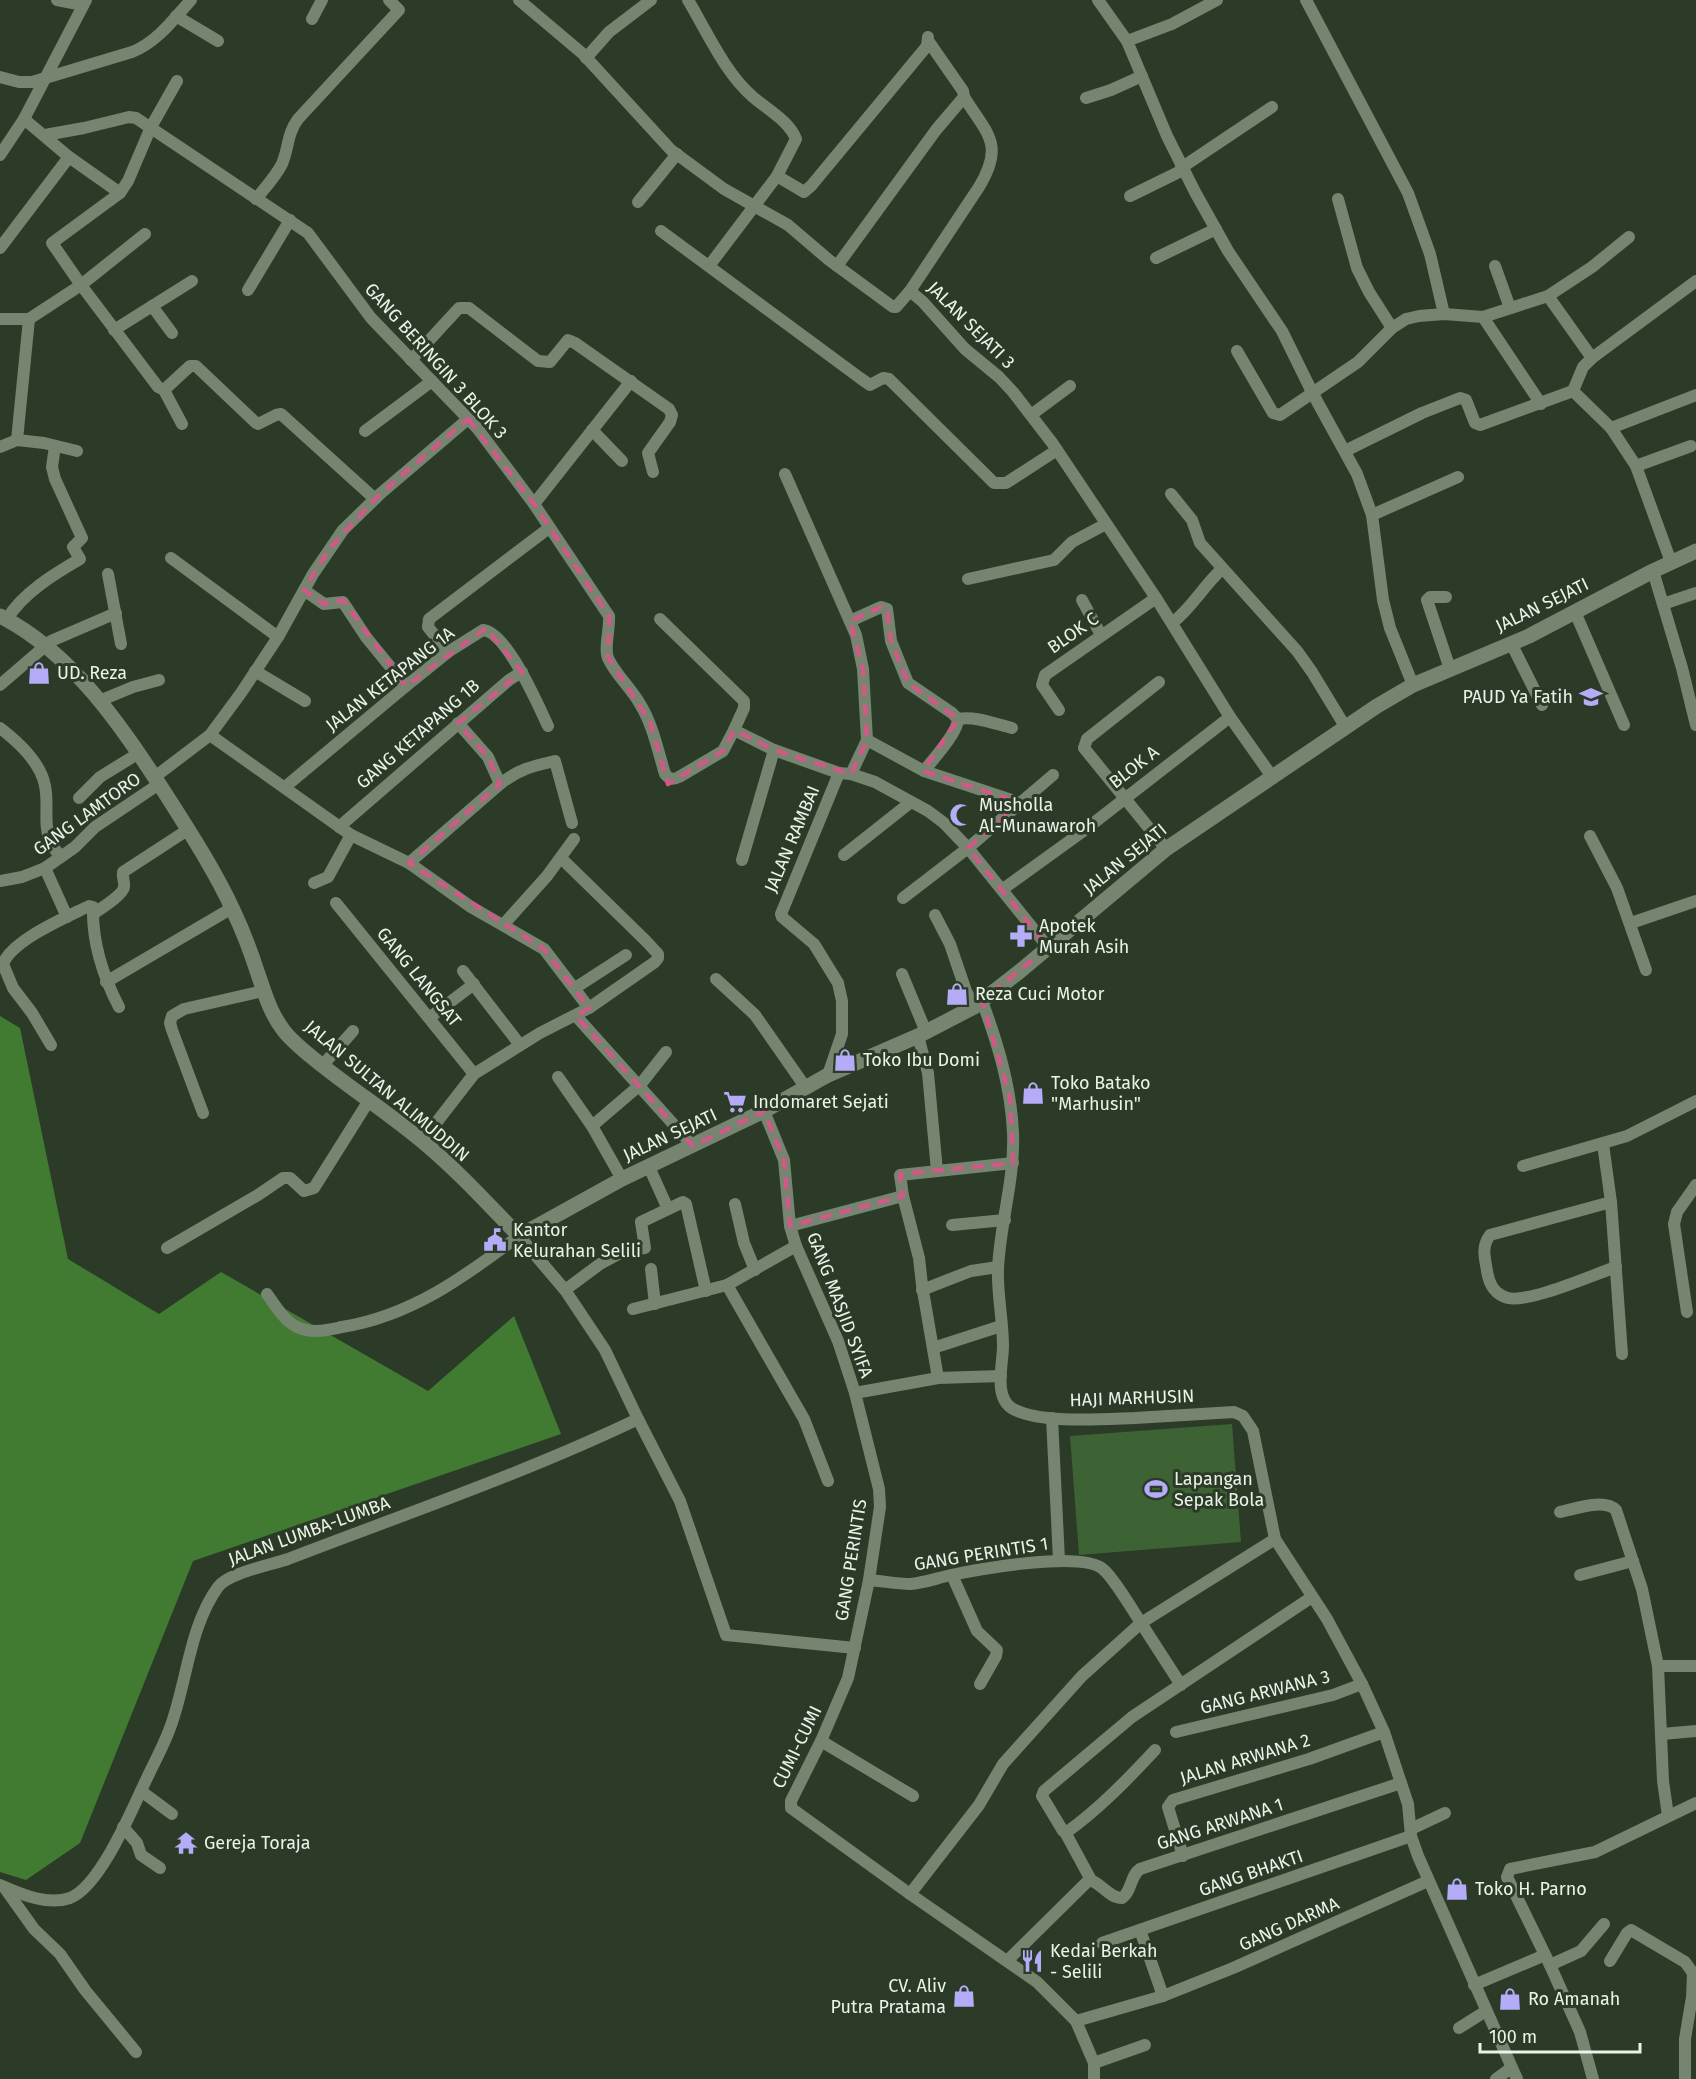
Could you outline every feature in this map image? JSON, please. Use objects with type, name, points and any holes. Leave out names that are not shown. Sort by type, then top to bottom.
[{"type":"main road","name":"JALAN SEJATI","points":[[519,1236],[622,1179],[764,1111],[828,1075],[922,1034],[978,1004],[1166,849],[1254,788],[1273,778],[1413,685],[1511,644],[1696,551]]},
{"type":"main road","name":"JALAN SULTAN ALIMUDDIN","points":[[3,618],[46,645],[99,701],[139,753],[189,829],[232,908],[252,957],[262,992],[273,1015],[285,1032],[322,1066],[422,1141],[483,1198],[519,1236]]},
{"type":"street","points":[[0,155],[24,119],[43,79],[85,3],[57,0]]},
{"type":"street","points":[[0,77],[19,82],[43,79],[147,46],[191,0]]},
{"type":"street","points":[[312,19],[322,0]]},
{"type":"street","points":[[256,199],[281,165],[291,129],[298,119],[399,10],[389,0]]},
{"type":"street","name":"JALAN SEJATI 3","points":[[519,0],[586,57],[677,154],[724,189],[788,225],[837,266],[893,307],[896,307],[910,291],[923,302],[964,349],[999,377],[1057,450],[1156,598],[1230,717],[1273,778]]},
{"type":"street","points":[[586,57],[609,32],[651,0]]},
{"type":"street","points":[[688,0],[730,71],[751,96],[792,129],[796,139],[777,176],[752,206],[709,266]]},
{"type":"street","points":[[1098,0],[1127,41],[1182,169],[1216,229],[1282,331],[1313,394],[1357,474],[1372,515],[1383,600],[1388,621],[1413,685]]},
{"type":"street","points":[[1127,41],[1172,24],[1217,0]]},
{"type":"street","points":[[1306,0],[1408,193],[1430,254],[1444,314]]},
{"type":"street","points":[[176,16],[218,41]]},
{"type":"street","points":[[777,176],[804,192],[811,186],[928,39],[963,91],[964,97],[992,142],[993,157],[990,170],[910,291]]},
{"type":"street","points":[[1086,98],[1119,87],[1142,76]]},
{"type":"street","points":[[177,81],[151,127],[128,181],[120,194],[52,243],[114,330],[158,387],[164,390],[182,424]]},
{"type":"street","points":[[837,266],[936,130],[964,97]]},
{"type":"street","points":[[1130,196],[1182,169],[1272,107]]},
{"type":"street","name":"GANG BERINGIN 3 BLOK 3","points":[[45,135],[129,117],[136,118],[308,233],[371,318],[468,419],[534,504],[609,616],[608,657],[641,704],[650,722],[668,778],[679,777],[723,751],[734,730]]},
{"type":"street","points":[[24,119],[69,157],[120,194]]},
{"type":"street","points":[[638,202],[677,154]]},
{"type":"street","points":[[0,248],[69,157]]},
{"type":"street","points":[[1338,199],[1357,268],[1392,328]]},
{"type":"street","points":[[248,290],[290,220]]},
{"type":"street","points":[[1156,258],[1216,229]]},
{"type":"street","points":[[661,231],[870,385],[884,378],[889,379],[994,483],[1006,483],[1057,450]]},
{"type":"street","points":[[0,319],[29,319],[81,285],[145,234]]},
{"type":"street","points":[[1237,351],[1275,414],[1280,415],[1358,362],[1392,328],[1406,319],[1444,314],[1483,316],[1548,296],[1593,267],[1629,237]]},
{"type":"street","points":[[1495,266],[1510,308]]},
{"type":"street","points":[[114,330],[192,281]]},
{"type":"street","points":[[1345,451],[1422,413],[1460,398],[1466,400],[1475,423],[1480,425],[1573,391],[1583,367],[1592,358],[1696,281]]},
{"type":"street","points":[[1548,296],[1592,358]]},
{"type":"street","points":[[152,306],[172,333]]},
{"type":"street","points":[[411,360],[459,308],[469,308],[538,361],[550,362],[568,340],[575,343],[669,409],[672,415],[670,422],[648,453],[653,472]]},
{"type":"street","points":[[1483,316],[1541,404]]},
{"type":"street","points":[[17,440],[29,319]]},
{"type":"street","points":[[164,390],[190,366],[196,366],[256,423],[281,414],[375,499]]},
{"type":"street","points":[[365,431],[432,381]]},
{"type":"street","points":[[534,504],[631,381]]},
{"type":"street","points":[[1031,415],[1070,386]]},
{"type":"street","points":[[1573,391],[1611,428],[1636,466],[1671,562]]},
{"type":"street","points":[[1611,428],[1696,394]]},
{"type":"street","name":"GANG LAMTORO","points":[[0,881],[22,877],[45,868],[61,857],[210,735],[278,637],[304,590],[343,530],[375,499],[468,419]]},
{"type":"street","points":[[592,430],[622,461]]},
{"type":"street","points":[[0,447],[17,440],[77,451]]},
{"type":"street","points":[[3,618],[32,592],[80,559],[74,547],[82,538],[55,479],[52,467],[55,446]]},
{"type":"street","points":[[1636,466],[1691,446]]},
{"type":"street","points":[[785,474],[856,635],[863,669],[867,740],[845,774]]},
{"type":"street","points":[[1372,515],[1458,477]]},
{"type":"street","points":[[1171,494],[1192,520],[1197,539],[1297,651],[1346,728]]},
{"type":"street","points":[[968,579],[1054,560],[1072,542],[1106,524]]},
{"type":"street","points":[[448,652],[429,627],[429,619],[549,528]]},
{"type":"street","points":[[171,558],[278,637]]},
{"type":"street","points":[[1172,623],[1183,615],[1212,578],[1222,569]]},
{"type":"street","points":[[1653,571],[1692,688],[1696,725]]},
{"type":"street","points":[[108,574],[122,644]]},
{"type":"street","points":[[304,590],[324,604],[343,602],[366,637],[406,686]]},
{"type":"street","points":[[1663,604],[1696,593]]},
{"type":"street","points":[[1446,597],[1430,597],[1427,600],[1450,669]]},
{"type":"street","name":"BLOK C","points":[[1059,710],[1042,684],[1045,675],[1156,598]]},
{"type":"street","points":[[1082,600],[1101,635]]},
{"type":"street","points":[[850,621],[880,607],[887,609],[891,641],[908,683],[958,719],[980,720],[1012,728]]},
{"type":"street","points":[[1575,612],[1624,725]]},
{"type":"street","points":[[0,685],[46,645],[116,613]]},
{"type":"street","points":[[660,619],[744,700],[744,708],[734,730],[774,750],[875,782],[928,811],[944,823],[968,848],[1048,947]]},
{"type":"street","name":"JALAN KETAPANG 1A","points":[[285,787],[448,652],[483,630],[487,630],[501,642],[522,672],[548,726]]},
{"type":"street","points":[[1511,644],[1542,705]]},
{"type":"street","points":[[255,671],[305,701]]},
{"type":"street","name":"GANG KETAPANG 1B","points":[[339,827],[458,723],[509,680],[522,672]]},
{"type":"street","points":[[99,701],[133,687],[159,680]]},
{"type":"street","points":[[1159,682],[1136,698],[1085,742],[1085,750],[1166,849]]},
{"type":"street","name":"BLOK A","points":[[1003,889],[1082,832],[1230,717]]},
{"type":"street","points":[[924,771],[958,725],[958,719]]},
{"type":"street","points":[[458,723],[484,753],[501,784]]},
{"type":"street","points":[[0,728],[24,750],[39,769],[45,786],[47,831],[50,842],[61,857]]},
{"type":"street","points":[[210,735],[351,836],[409,863],[471,907],[544,949],[589,1008]]},
{"type":"street","points":[[867,740],[924,771],[1021,802]]},
{"type":"street","points":[[742,860],[774,750]]},
{"type":"street","points":[[80,798],[100,777],[139,753]]},
{"type":"street","points":[[409,863],[516,772],[555,761],[572,823]]},
{"type":"street","name":"JALAN RAMBAI","points":[[828,1075],[842,1034],[842,1000],[838,984],[814,944],[781,914],[845,774]]},
{"type":"street","points":[[903,898],[968,848],[1053,775]]},
{"type":"street","points":[[844,855],[911,802]]},
{"type":"street","points":[[93,914],[122,892],[123,872],[189,829]]},
{"type":"street","points":[[314,883],[328,877],[351,836]]},
{"type":"street","points":[[1590,836],[1617,888],[1646,970]]},
{"type":"street","points":[[504,924],[561,858],[574,839]]},
{"type":"street","points":[[422,1141],[474,1074],[540,1033],[589,1008],[658,958],[658,954],[561,858]]},
{"type":"street","points":[[45,868],[67,917]]},
{"type":"street","points":[[1631,923],[1696,901]]},
{"type":"street","name":"GANG LANGSAT","points":[[336,903],[474,1074]]},
{"type":"street","points":[[51,1046],[32,1013],[13,988],[3,964],[15,948],[89,906],[93,907],[96,946],[106,982],[119,1007]]},
{"type":"street","points":[[106,982],[232,908]]},
{"type":"street","name":"HAJI MARHUSIN","points":[[935,915],[950,944],[966,991],[978,1004],[999,1047],[1010,1098],[1014,1163],[998,1267],[1003,1345],[1001,1376],[1005,1404],[1020,1412],[1077,1420],[1234,1412],[1239,1413],[1248,1422],[1253,1431],[1275,1539],[1327,1619],[1362,1684],[1384,1732],[1408,1804],[1411,1833],[1428,1881],[1514,2073]]},
{"type":"street","points":[[575,988],[626,955]]},
{"type":"street","points":[[464,971],[520,1045]]},
{"type":"street","points":[[902,974],[922,1034],[928,1072],[937,1171]]},
{"type":"street","points":[[716,979],[755,1015],[806,1088]]},
{"type":"street","points":[[429,1018],[474,984]]},
{"type":"street","points":[[204,1113],[172,1030],[170,1023],[172,1016],[184,1009],[262,992]]},
{"type":"street","points":[[576,1016],[693,1146]]},
{"type":"street","points":[[322,1066],[353,1031]]},
{"type":"street","points":[[592,1126],[640,1085],[666,1052]]},
{"type":"street","points":[[558,1077],[592,1126],[622,1179]]},
{"type":"street","points":[[1523,1166],[1627,1136],[1696,1101]]},
{"type":"street","points":[[167,1248],[283,1178],[290,1179],[304,1191],[314,1188],[368,1102]]},
{"type":"street","name":"GANG MASJID SYIFA","points":[[764,1111],[783,1160],[790,1226],[796,1246],[838,1341],[878,1477]]},
{"type":"street","points":[[1603,1144],[1611,1202],[1622,1354]]},
{"type":"street","points":[[939,1378],[922,1290],[919,1258],[903,1196],[901,1174],[1014,1163]]},
{"type":"street","points":[[649,1167],[668,1209]]},
{"type":"street","points":[[1687,1311],[1674,1224],[1677,1212],[1696,1185]]},
{"type":"street","points":[[790,1226],[903,1196]]},
{"type":"street","points":[[565,1290],[600,1264],[624,1251],[645,1248],[641,1222],[683,1202],[686,1204],[706,1291]]},
{"type":"street","points":[[1611,1202],[1490,1235],[1484,1251],[1488,1282],[1492,1289],[1507,1298],[1516,1299],[1539,1294],[1616,1267]]},
{"type":"street","points":[[735,1204],[744,1243],[755,1270]]},
{"type":"street","points":[[952,1225],[1005,1220]]},
{"type":"street","points":[[267,1294],[284,1318],[294,1326],[308,1331],[322,1331],[371,1322],[409,1306],[464,1277],[519,1236]]},
{"type":"street","name":"JALAN SULTAN ALIMUDDIN","points":[[519,1236],[565,1290],[605,1350],[638,1419]]},
{"type":"street","points":[[633,1309],[727,1285],[796,1246]]},
{"type":"street","points":[[922,1290],[971,1271],[998,1267]]},
{"type":"street","points":[[651,1269],[655,1304]]},
{"type":"street","points":[[727,1285],[804,1419],[828,1481]]},
{"type":"street","points":[[933,1348],[1001,1326]]},
{"type":"street","points":[[855,1393],[939,1378],[1001,1376]]},
{"type":"street","points":[[1052,1418],[1059,1560]]},
{"type":"street","points":[[638,1419],[680,1501],[726,1635],[855,1648]]},
{"type":"street","name":"JALAN LUMBA-LUMBA","points":[[2,1886],[36,1899],[53,1901],[70,1898],[96,1874],[123,1827],[170,1729],[201,1620],[219,1585],[230,1578],[273,1565],[517,1472],[581,1446],[638,1419]]},
{"type":"street","name":"GANG PERINTIS","points":[[855,1648],[869,1580],[880,1507],[878,1477]]},
{"type":"street","points":[[1560,1512],[1602,1504],[1614,1507],[1642,1589],[1658,1666],[1663,1781],[1668,1816]]},
{"type":"street","points":[[910,1894],[979,1805],[1003,1764],[1082,1676],[1141,1623],[1275,1539]]},
{"type":"street","name":"GANG PERINTIS 1","points":[[869,1580],[911,1584],[952,1575],[1059,1560],[1093,1563],[1104,1569],[1181,1685]]},
{"type":"street","points":[[1580,1575],[1633,1562]]},
{"type":"street","points":[[952,1575],[977,1631],[997,1650],[980,1684]]},
{"type":"street","name":"GANG ARWANA 3","points":[[1065,1832],[1042,1796],[1044,1791],[1132,1717],[1312,1597]]},
{"type":"street","name":"CUMI-CUMI","points":[[855,1648],[848,1678],[821,1742],[792,1797],[791,1810],[1037,1982],[1076,2021],[1094,2063],[1094,2079]]},
{"type":"street","points":[[1658,1666],[1696,1666]]},
{"type":"street","name":"GANG ARWANA 3","points":[[1176,1732],[1333,1695],[1362,1684]]},
{"type":"street","points":[[1662,1734],[1696,1731]]},
{"type":"street","name":"JALAN ARWANA 2","points":[[1183,1856],[1168,1807],[1173,1800],[1309,1759],[1384,1732]]},
{"type":"street","points":[[821,1742],[913,1796]]},
{"type":"street","points":[[1006,1961],[1090,1880],[1065,1832],[1089,1816],[1113,1795],[1155,1750]]},
{"type":"street","name":"GANG ARWANA 1","points":[[1090,1880],[1115,1898],[1122,1898],[1127,1894],[1137,1870],[1401,1783]]},
{"type":"street","points":[[141,1791],[172,1814]]},
{"type":"street","points":[[1593,2079],[1580,2032],[1507,1877],[1510,1869],[1595,1852],[1696,1803]]},
{"type":"street","name":"GANG BHAKTI","points":[[1102,1943],[1411,1833],[1445,1813]]},
{"type":"street","points":[[123,1827],[137,1843],[141,1855],[160,1868]]},
{"type":"street","name":"GANG DARMA","points":[[1076,2021],[1163,1996],[1287,1945],[1428,1881]]},
{"type":"street","points":[[2,1886],[33,1929],[60,1954],[85,1990],[136,2052]]},
{"type":"street","points":[[1474,1985],[1581,1951],[1604,1924]]},
{"type":"street","points":[[1140,1930],[1163,1996]]},
{"type":"street","points":[[1610,1961],[1631,1930],[1690,1968],[1693,1973],[1692,1997],[1685,2039],[1684,2079]]},
{"type":"street","points":[[1459,2028],[1486,2011]]},
{"type":"street","points":[[1094,2063],[1145,2045]]},
{"type":"street","points":[[1496,2079],[1514,2073]]},
{"type":"highlighted area","points":[[468,419],[534,504],[609,616],[608,657],[650,722],[668,784],[723,751],[734,730],[774,750],[851,774],[867,740],[863,669],[850,621],[881,607],[887,609],[891,641],[908,683],[958,719],[923,771],[1021,803],[968,848],[1048,947],[982,1001],[1010,1097],[1013,1163],[900,1174],[903,1196],[790,1226],[784,1160],[764,1111],[693,1146],[576,1016],[589,1008],[544,949],[409,863],[500,784],[488,757],[458,723],[522,672],[486,628],[406,686],[343,600],[324,604],[304,590],[329,549],[380,494]]},
{"type":"green space","points":[[0,1016],[20,1028],[68,1259],[159,1314],[221,1272],[428,1391],[514,1316],[561,1434],[193,1561],[80,1843],[26,1880],[0,1872]]},
{"type":"green space","name":"Lapangan Sepak Bola","points":[[1232,1424],[1241,1542],[1079,1555],[1070,1436]]},
{"type":"place","name":"UD. Reza","points":[[39,673]]},
{"type":"place","name":"PAUD Ya Fatih","points":[[1591,697]]},
{"type":"place","name":"Musholla Al-Munawaroh","points":[[961,815]]},
{"type":"place","name":"Apotek Murah Asih","points":[[1021,936]]},
{"type":"place","name":"Reza Cuci Motor","points":[[957,994]]},
{"type":"place","name":"Toko Ibu Domi","points":[[845,1060]]},
{"type":"place","name":"Toko Batako \"Marhusin\"","points":[[1033,1093]]},
{"type":"place","name":"Indomaret Sejati","points":[[735,1102]]},
{"type":"place","name":"Kantor Kelurahan Selili","points":[[495,1240]]},
{"type":"place","name":"Lapangan Sepak Bola","points":[[1156,1489]]},
{"type":"place","name":"Gereja Toraja","points":[[186,1843]]},
{"type":"place","name":"Toko H. Parno","points":[[1457,1889]]},
{"type":"place","name":"Kedai Berkah - Selili","points":[[1032,1961]]},
{"type":"place","name":"CV. Aliv Putra Pratama","points":[[964,1996]]},
{"type":"place","name":"Ro Amanah","points":[[1510,1999]]}]
